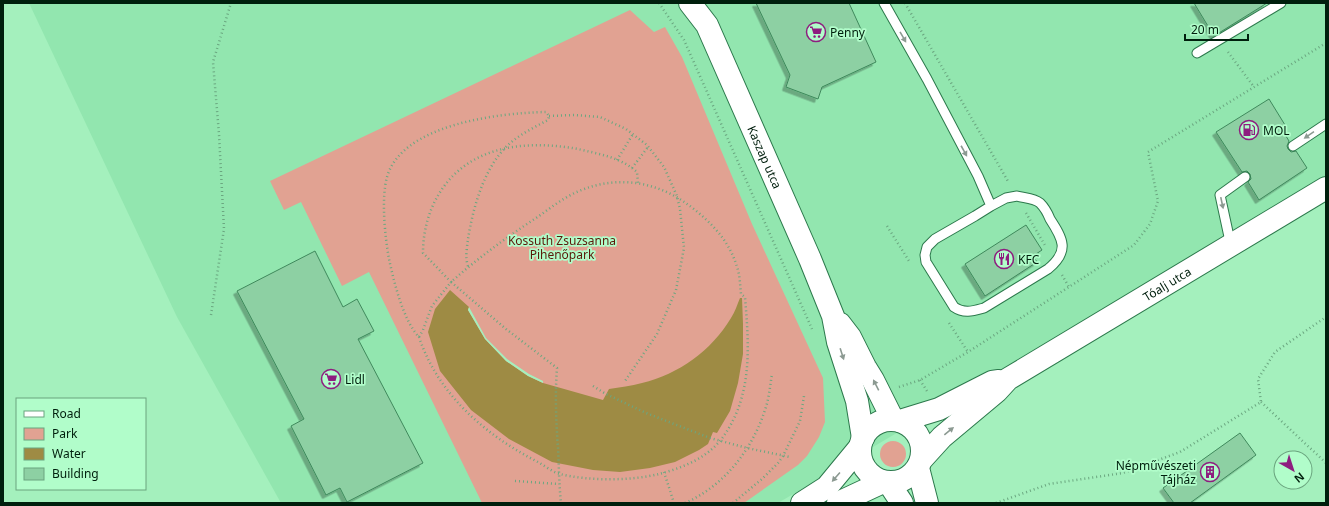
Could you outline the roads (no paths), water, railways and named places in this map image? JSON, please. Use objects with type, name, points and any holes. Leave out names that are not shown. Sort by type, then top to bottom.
[{"type":"street","name":"Kaszap utca","points":[[690,3],[707,25],[810,259],[833,316],[838,342],[857,402],[862,442]]},
{"type":"street","name":"Tóalj utca","points":[[920,464],[942,437],[997,391],[1008,379],[1326,188]]},
{"type":"street","name":"Kaszap utca","points":[[833,316],[850,337],[865,367],[897,420]]},
{"type":"street","name":"Tóalj utca","points":[[897,420],[939,409],[992,382],[1008,379]]},
{"type":"street","points":[[802,503],[827,487],[862,442],[868,430],[876,424],[884,421],[897,420],[909,425],[916,432],[922,445],[920,464],[926,503]]},
{"type":"street","points":[[862,442],[860,456],[863,465],[875,478],[893,483],[903,481],[912,476],[920,464]]},
{"type":"street","points":[[838,503],[886,482]]},
{"type":"street","points":[[886,482],[902,503]]},
{"type":"lane","points":[[884,3],[927,79],[978,176],[991,206]]},
{"type":"lane","points":[[1196,53],[1281,3]]},
{"type":"lane","points":[[1292,146],[1326,124]]},
{"type":"lane","points":[[1231,246],[1220,195],[1245,177]]},
{"type":"lane","points":[[1017,196],[1041,203],[1061,235],[1063,245],[1061,257],[1048,269],[984,308],[973,311],[960,311],[954,306],[926,262],[925,255],[927,247],[935,239],[991,206],[1006,198],[1017,196]]},
{"type":"water","points":[[450,290],[469,307],[468,310],[485,339],[506,361],[528,376],[543,383],[603,400],[609,389],[656,379],[669,374],[693,360],[714,341],[723,330],[735,311],[740,298],[742,298],[743,354],[738,383],[730,411],[717,433],[713,432],[708,444],[675,462],[650,468],[620,472],[593,470],[552,462],[509,439],[471,410],[440,371],[428,332],[435,309]]},
{"type":"place","name":"Penny","points":[[816,32]]},
{"type":"place","name":"MOL","points":[[1249,130]]},
{"type":"place","name":"KFC","points":[[1004,259]]},
{"type":"place","name":"Lidl","points":[[331,379]]},
{"type":"place","name":"Népművészeti Tájház","points":[[1210,472]]},
{"type":"park label","name":"Kossuth Zsuzsanna Pihenőpark","points":[[562,247]]}]
